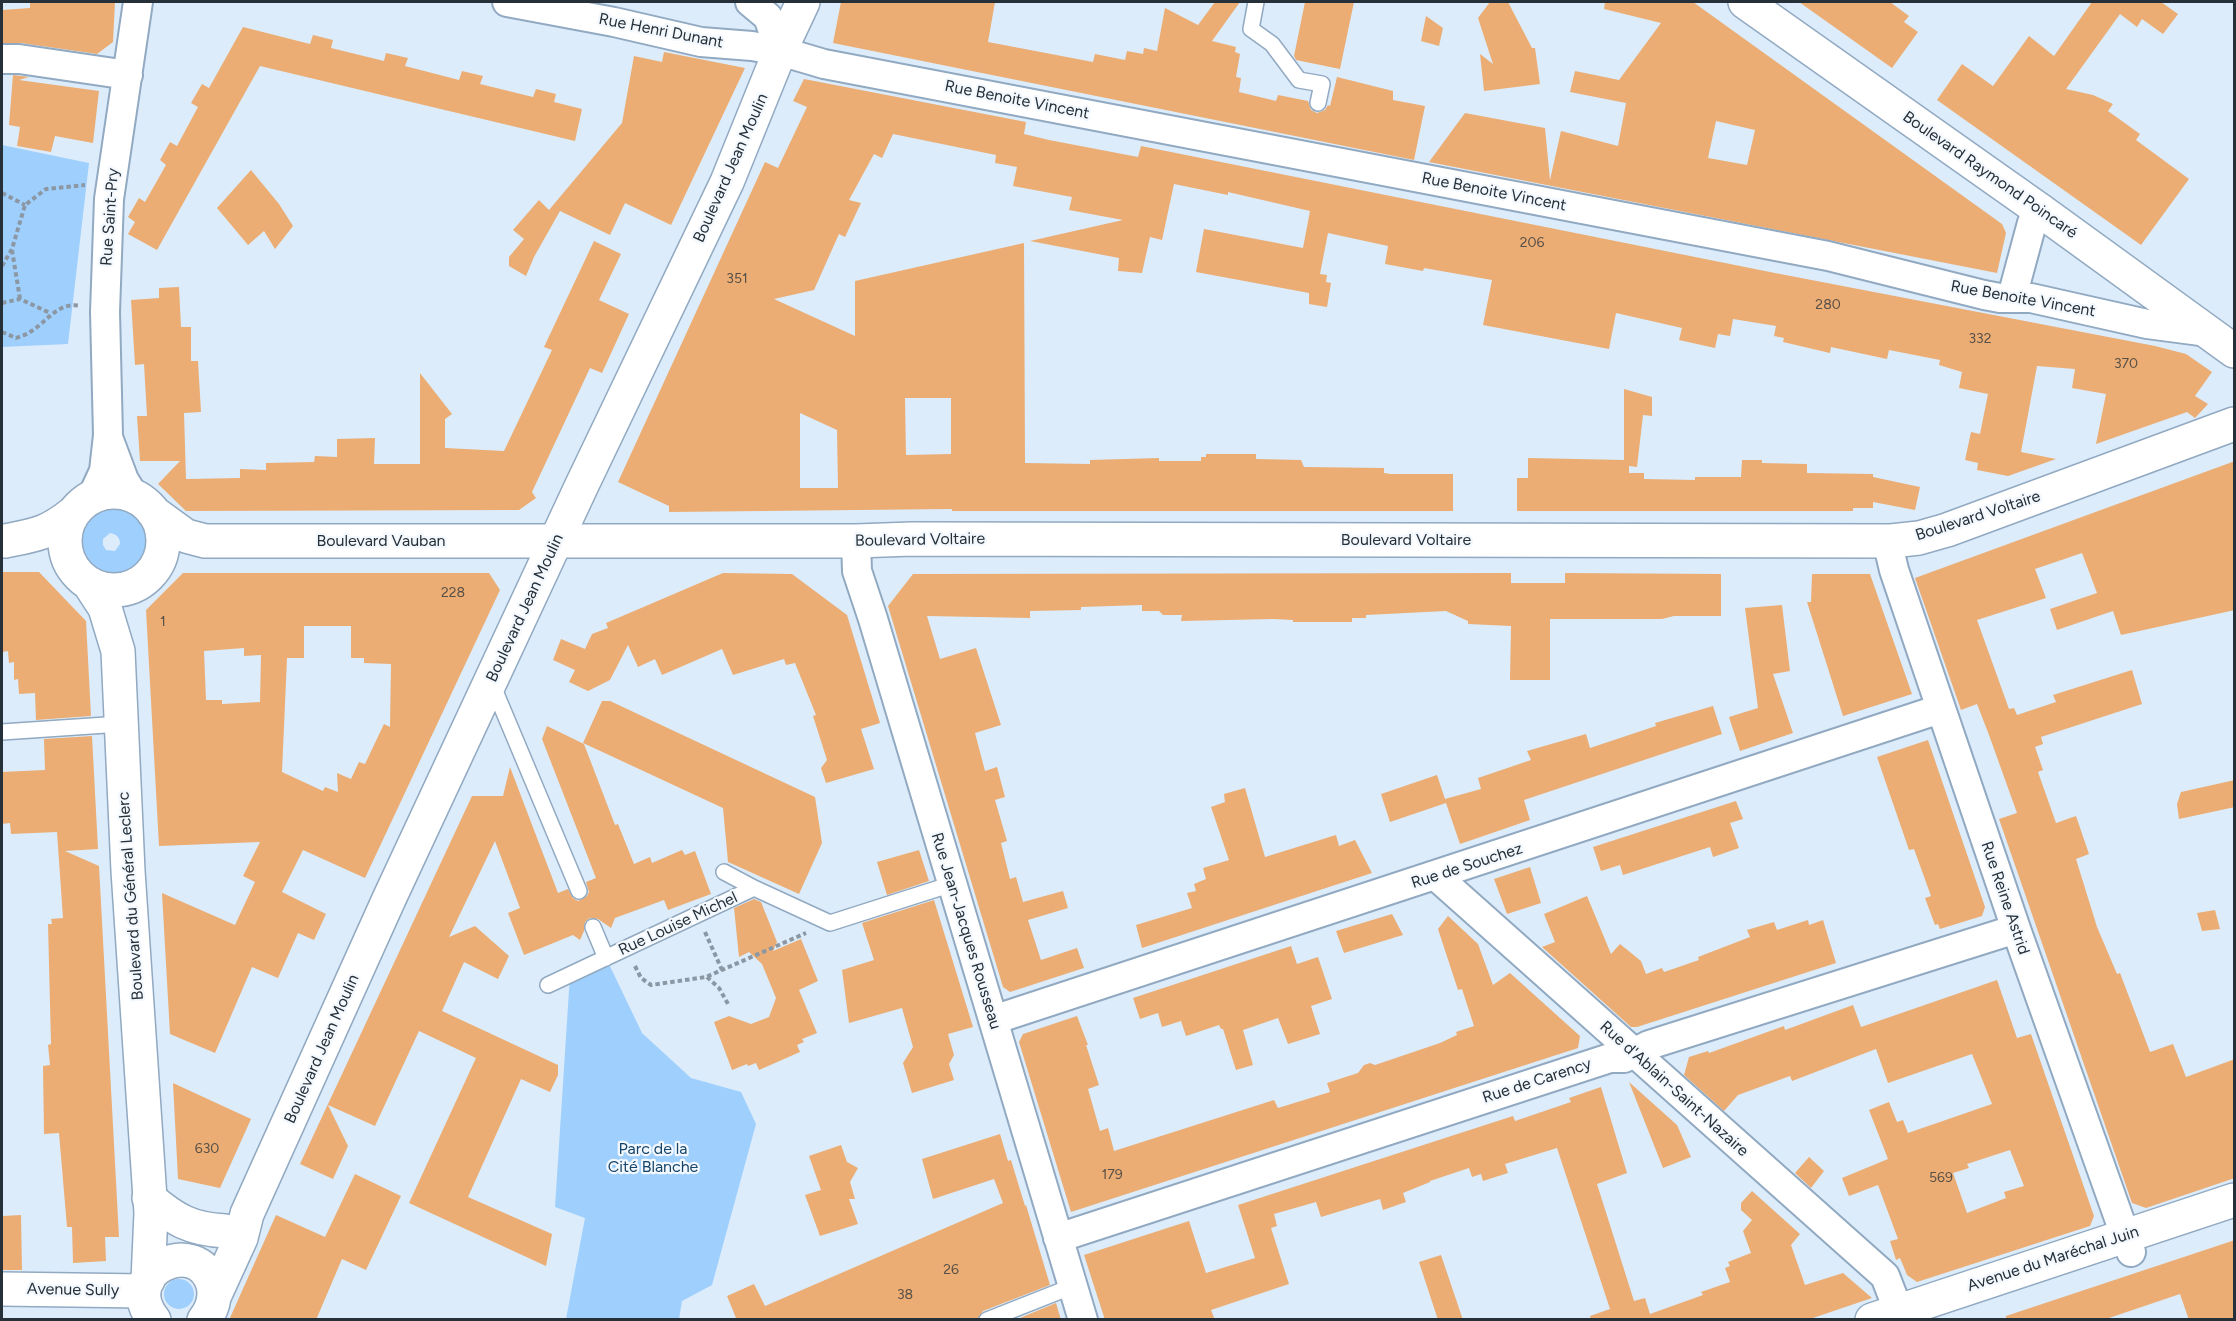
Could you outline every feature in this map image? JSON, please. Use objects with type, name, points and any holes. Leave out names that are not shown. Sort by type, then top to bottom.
[{"type":"street","name":"Rue Saint-Pry","points":[[82,506],[104,471],[108,435],[105,312],[111,185],[138,2]]},
{"type":"street","name":"Rue Henri Dunant","points":[[507,2],[614,22],[701,42],[780,51]]},
{"type":"street","points":[[750,2],[768,17],[780,51]]},
{"type":"street","name":"Boulevard Jean Moulin","points":[[149,1297],[158,1267],[185,1262],[236,1222],[727,182],[780,51],[804,2]]},
{"type":"street","name":"Boulevard Raymond Poincaré","points":[[1756,5],[2235,351]]},
{"type":"street","name":"Rue Benoite Vincent","points":[[780,51],[824,64],[1309,147],[1828,256],[1984,295],[2031,298],[2147,324],[2208,332]]},
{"type":"street","points":[[2,59],[19,59],[128,75]]},
{"type":"street","points":[[2012,297],[2032,223],[2041,211]]},
{"type":"street","name":"Boulevard Voltaire","points":[[556,541],[856,541],[912,538],[1891,541],[1919,538],[1947,530],[2235,424]]},
{"type":"street","name":"Rue Saint-Pry","points":[[108,435],[124,480],[144,504]]},
{"type":"street","points":[[113,492],[144,504],[163,535],[163,548],[150,574],[138,584],[122,590],[106,590],[51,554],[3,541],[41,534],[54,528],[82,506],[113,492]]},
{"type":"street","name":"Boulevard Vauban","points":[[144,504],[186,536],[205,541],[556,541]]},
{"type":"street","points":[[80,575],[65,552],[64,539],[66,526],[82,506]]},
{"type":"street","name":"Boulevard Vauban","points":[[159,560],[180,549],[205,541]]},
{"type":"street","name":"Rue Jean-Jacques Rousseau","points":[[856,541],[857,572],[1083,1320]]},
{"type":"street","name":"Rue Reine Astrid","points":[[1891,541],[1890,552],[1894,570],[1940,709],[2128,1244]]},
{"type":"street","name":"Boulevard du Général Leclerc","points":[[80,575],[105,608],[118,651],[128,871],[150,1206],[149,1297]]},
{"type":"street","points":[[118,651],[124,609],[138,584]]},
{"type":"street","name":"Rue de Souchez","points":[[993,1020],[1940,709]]},
{"type":"street","name":"Rue d'Ablain-Saint-Nazaire","points":[[1436,876],[1885,1276],[1900,1317]]},
{"type":"street","name":"Rue de Carency","points":[[1058,1238],[1598,1061],[1624,1058],[1649,1045],[2016,929]]},
{"type":"street","name":"Avenue du Maréchal Juin","points":[[1900,1317],[2128,1244],[2235,1200]]},
{"type":"street","points":[[150,1206],[178,1221],[207,1230],[236,1222]]},
{"type":"street","name":"Boulevard du Général Leclerc","points":[[150,1206],[185,1262],[208,1275],[212,1282],[209,1308]]},
{"type":"street","name":"Avenue du Maréchal Juin","points":[[2128,1244],[2235,1219]]},
{"type":"street","name":"Boulevard Jean Moulin","points":[[209,1308],[241,1238],[236,1222]]},
{"type":"street","name":"Avenue Sully","points":[[2,1289],[149,1297]]},
{"type":"lane","points":[[1256,2],[1251,29],[1272,44],[1299,80],[1322,84],[1318,103]]},
{"type":"lane","points":[[491,682],[579,891]]},
{"type":"lane","points":[[2,732],[121,724]]},
{"type":"lane","points":[[724,872],[754,888]]},
{"type":"lane","points":[[830,923],[952,884]]},
{"type":"lane","name":"Rue Louise Michel","points":[[548,985],[754,888],[830,923]]},
{"type":"lane","name":"Rue Louise Michel","points":[[593,927],[606,958]]},
{"type":"lane","points":[[987,1320],[1073,1286]]},
{"type":"path","points":[[2,266],[12,249],[25,205],[46,189],[87,184],[111,185]]},
{"type":"path","points":[[2,193],[25,205]]},
{"type":"path","points":[[12,249],[20,299]]},
{"type":"path","points":[[2,303],[20,299],[50,314]]},
{"type":"path","points":[[2,332],[16,338],[30,333],[50,314],[72,304],[105,312]]},
{"type":"path","points":[[698,915],[722,970]]},
{"type":"path","points":[[626,949],[641,978],[651,985],[706,976],[830,923]]},
{"type":"path","points":[[706,976],[719,988],[728,1004]]},
{"type":"green space","points":[[2,145],[89,163],[68,344],[2,347]]},
{"type":"green space","points":[[113,507],[131,514],[142,524],[147,538],[146,552],[140,564],[130,573],[116,578],[99,575],[91,570],[80,556],[78,547],[78,538],[84,524],[104,509]],"holes":[[[110,533],[117,536],[120,542],[115,551],[106,550],[103,545],[103,539]]]},
{"type":"green space","name":"Parc de la Cité Blanche","points":[[606,958],[642,1033],[691,1078],[741,1092],[756,1124],[712,1285],[682,1301],[679,1319],[566,1319],[585,1218],[555,1207],[570,975]]},
{"type":"green space","points":[[179,1279],[185,1280],[193,1288],[193,1300],[185,1308],[179,1309],[173,1308],[165,1300],[164,1294],[165,1288],[173,1280]]},
{"type":"building","points":[[30,2],[115,2],[113,42],[97,54],[21,43],[2,43],[2,10],[30,8]]},
{"type":"building","points":[[841,2],[995,2],[988,42],[1093,62],[1095,54],[1125,60],[1127,51],[1143,54],[1144,48],[1157,51],[1165,8],[1198,25],[1215,2],[1240,2],[1212,41],[1236,47],[1235,52],[1240,54],[1236,77],[1241,78],[1239,92],[1276,101],[1278,95],[1308,101],[1311,110],[1317,113],[1325,110],[1328,105],[1330,106],[1337,77],[1393,91],[1393,100],[1425,106],[1414,160],[833,43]]},
{"type":"building","points":[[1305,2],[1354,2],[1340,69],[1296,60],[1294,56]]},
{"type":"building","points":[[1490,2],[1508,2],[1532,48],[1535,48],[1540,84],[1484,91],[1480,54],[1493,64],[1478,18]]},
{"type":"building","points":[[1605,2],[1693,2],[2002,224],[2006,233],[1997,273],[1429,162],[1465,113],[1545,128],[1550,180],[1561,131],[1618,146],[1626,103],[1570,92],[1575,71],[1619,80],[1661,23],[1604,9]],"holes":[[[1716,121],[1755,130],[1747,165],[1708,158]]]},
{"type":"building","points":[[1799,2],[1890,2],[1909,16],[1904,22],[1918,32],[1892,68]]},
{"type":"building","points":[[2092,2],[2161,2],[2178,14],[2163,34],[2142,19],[2137,27],[2120,14],[2066,89],[2093,95],[2113,104],[2108,111],[2140,134],[2136,140],[2189,179],[2141,245],[1937,100],[1962,64],[1993,86],[2029,36],[2054,56]]},
{"type":"building","points":[[1426,16],[1443,28],[1439,46],[1421,41]]},
{"type":"building","points":[[243,27],[310,44],[313,35],[333,40],[331,48],[384,61],[386,53],[408,58],[405,66],[459,80],[462,71],[483,76],[480,84],[533,97],[536,89],[556,94],[554,102],[582,109],[575,141],[260,66],[157,250],[128,234],[135,222],[128,217],[139,198],[145,202],[166,165],[160,160],[170,142],[177,146],[198,107],[191,103],[202,84],[209,88]]},
{"type":"building","points":[[664,52],[745,68],[671,225],[625,203],[610,235],[560,211],[526,276],[509,266],[509,257],[524,239],[513,230],[539,200],[549,210],[622,123],[634,56],[662,62]]},
{"type":"building","points":[[13,75],[29,77],[19,80],[99,91],[93,143],[55,136],[51,152],[17,146],[20,127],[9,125]]},
{"type":"building","points":[[804,79],[1026,122],[1024,134],[1049,140],[1138,157],[1141,146],[1775,273],[2155,346],[2186,354],[2212,372],[2195,396],[2208,404],[2195,418],[2187,412],[2096,444],[2106,394],[2072,388],[2075,369],[2037,366],[2021,452],[2056,459],[2008,476],[1977,470],[1978,463],[1965,460],[1971,432],[1980,434],[1988,394],[1959,388],[1962,372],[1939,365],[1940,360],[1889,350],[1887,359],[1831,347],[1830,353],[1783,342],[1784,338],[1774,336],[1776,326],[1733,319],[1730,336],[1718,334],[1715,348],[1679,340],[1682,328],[1616,313],[1609,349],[1483,325],[1492,280],[1424,268],[1423,271],[1385,264],[1388,246],[1328,233],[1320,274],[1327,275],[1326,282],[1331,283],[1327,307],[1309,304],[1309,293],[1196,272],[1204,229],[1303,248],[1310,211],[1228,192],[1228,195],[1174,184],[1162,240],[1150,237],[1142,273],[1118,271],[1119,258],[1030,241],[1123,220],[1069,210],[1072,197],[1013,186],[1017,167],[995,163],[996,155],[893,134],[882,158],[874,154],[849,200],[861,203],[845,237],[839,234],[814,290],[774,299],[855,336],[855,281],[1024,243],[1025,463],[1090,464],[1090,460],[1159,458],[1159,461],[1201,461],[1201,457],[1206,457],[1206,454],[1256,454],[1256,459],[1301,460],[1304,467],[1384,468],[1384,473],[1391,474],[1453,474],[1453,511],[952,511],[952,509],[669,512],[669,506],[618,482],[765,162],[778,168],[807,107],[793,101]],"holes":[[[905,398],[951,398],[951,454],[906,455]],[[800,413],[837,430],[838,488],[800,488]]]},
{"type":"building","points":[[251,170],[279,204],[293,226],[275,249],[264,231],[248,245],[217,208]]},
{"type":"building","points":[[594,241],[621,254],[599,300],[629,314],[602,373],[590,368],[532,492],[536,498],[519,510],[186,511],[158,484],[180,461],[140,461],[137,416],[147,416],[144,364],[135,365],[131,300],[159,298],[159,288],[179,287],[181,327],[191,327],[191,361],[198,361],[201,412],[184,413],[186,479],[240,478],[240,469],[266,470],[266,463],[314,462],[315,456],[337,457],[337,439],[375,438],[374,464],[420,464],[420,373],[452,414],[445,419],[445,448],[504,451],[552,350],[544,347]]},
{"type":"building","points":[[1624,389],[1652,397],[1652,416],[1643,415],[1637,467],[1629,466],[1629,473],[1644,473],[1644,479],[1695,480],[1695,477],[1741,477],[1742,460],[1807,464],[1807,473],[1873,474],[1873,477],[1920,487],[1915,510],[1873,502],[1873,508],[1853,508],[1853,511],[1517,511],[1517,478],[1528,478],[1528,458],[1624,460]]},
{"type":"building","points":[[2235,461],[2235,610],[2121,635],[2113,611],[2057,630],[2050,609],[2097,593],[2082,553],[2035,569],[2046,598],[1977,620],[2009,709],[2014,708],[2017,715],[2056,702],[2053,695],[2132,670],[2142,704],[2041,737],[2043,744],[2035,747],[2043,770],[2038,772],[2056,823],[2076,816],[2089,854],[2076,859],[2097,927],[2117,974],[2120,973],[2150,1052],[2173,1044],[2186,1077],[2235,1059],[2235,1178],[2146,1208],[2132,1203],[1999,819],[2017,813],[1989,735],[1977,704],[1961,710],[1915,578]]},
{"type":"building","points":[[2,572],[39,572],[86,621],[91,716],[36,720],[35,693],[19,694],[18,679],[14,680],[14,662],[9,663],[8,651],[2,652]]},
{"type":"building","points":[[183,573],[489,573],[500,590],[365,878],[303,850],[282,892],[326,914],[314,940],[298,933],[278,978],[252,967],[215,1053],[170,1034],[162,893],[235,925],[255,882],[243,876],[260,842],[159,846],[146,610]],"holes":[[[304,626],[351,626],[351,658],[364,658],[364,663],[391,664],[390,727],[384,724],[365,764],[359,762],[351,779],[337,773],[338,792],[325,787],[323,791],[282,772],[287,658],[304,658]],[[244,648],[244,656],[261,655],[260,702],[222,704],[222,700],[206,700],[204,651]]]},
{"type":"building","points":[[723,573],[792,574],[847,615],[880,723],[861,729],[874,769],[826,783],[821,768],[827,760],[813,716],[816,715],[795,663],[786,665],[784,659],[733,675],[722,649],[662,675],[655,659],[638,667],[628,645],[610,680],[588,691],[569,682],[575,670],[553,660],[561,639],[585,649],[592,634],[608,628],[606,623]]},
{"type":"building","points":[[1511,573],[1511,583],[1565,583],[1565,573],[1721,574],[1721,616],[1674,616],[1662,619],[1550,619],[1550,680],[1510,680],[1511,626],[1468,624],[1468,621],[1446,611],[1366,615],[1366,618],[1352,618],[1352,622],[1293,622],[1293,620],[1273,619],[1181,621],[1182,615],[1163,615],[1159,611],[1142,611],[1142,605],[1030,611],[1030,618],[927,616],[940,659],[976,648],[1001,725],[975,733],[985,771],[997,767],[1005,797],[995,800],[1007,841],[1001,843],[1010,879],[1016,877],[1023,902],[1063,891],[1068,908],[1028,920],[1041,960],[1077,948],[1084,968],[1010,992],[1003,987],[888,606],[913,574]]},
{"type":"building","points":[[1812,574],[1870,574],[1912,694],[1843,716],[1807,602],[1811,602]]},
{"type":"building","points":[[1782,605],[1790,671],[1773,674],[1793,733],[1740,751],[1729,717],[1758,708],[1745,608]]},
{"type":"building","points":[[602,701],[610,701],[815,797],[822,843],[799,894],[728,862],[723,808],[583,743]]},
{"type":"building","points":[[1713,706],[1722,734],[1524,800],[1530,820],[1460,844],[1446,803],[1390,822],[1381,794],[1437,775],[1445,799],[1481,789],[1478,778],[1531,760],[1527,751],[1586,734],[1590,748],[1656,726],[1655,723]]},
{"type":"building","points":[[547,726],[584,744],[615,825],[618,824],[634,864],[650,857],[652,863],[682,850],[685,855],[695,851],[711,894],[668,910],[664,900],[615,918],[611,928],[598,919],[590,918],[585,922],[580,940],[573,935],[524,955],[508,913],[520,908],[495,841],[449,937],[475,926],[509,956],[498,979],[464,962],[442,1011],[558,1065],[558,1075],[550,1092],[521,1079],[468,1197],[552,1234],[546,1266],[409,1203],[476,1058],[419,1031],[375,1126],[328,1105],[348,1146],[333,1179],[300,1164],[472,796],[503,796],[510,767],[558,893],[568,889],[573,898],[578,901],[587,896],[589,892],[586,882],[596,878],[542,739]]},
{"type":"building","points":[[92,736],[98,849],[65,851],[99,866],[119,1237],[105,1237],[106,1261],[73,1263],[72,1227],[67,1227],[59,1133],[44,1134],[43,1066],[50,1065],[48,1045],[51,1044],[48,924],[52,924],[51,919],[63,918],[57,832],[11,834],[10,823],[2,824],[2,772],[45,770],[44,739]]},
{"type":"building","points":[[1928,740],[1985,907],[1982,916],[1940,929],[1938,924],[1935,925],[1925,898],[1931,896],[1914,849],[1909,850],[1877,757]]},
{"type":"building","points":[[2235,780],[2235,807],[2179,819],[2177,804],[2181,792]]},
{"type":"building","points":[[1245,788],[1265,857],[1336,835],[1339,846],[1355,840],[1372,873],[1142,948],[1136,925],[1192,908],[1187,893],[1196,891],[1194,884],[1206,879],[1203,868],[1229,860],[1211,807],[1225,802],[1224,794]]},
{"type":"building","points":[[1736,801],[1743,819],[1730,823],[1739,848],[1713,857],[1710,847],[1623,875],[1620,865],[1601,871],[1593,847]]},
{"type":"building","points":[[919,850],[929,881],[887,895],[877,862]]},
{"type":"building","points":[[1530,867],[1541,903],[1507,914],[1494,879]]},
{"type":"building","points":[[1587,896],[1611,954],[1620,944],[1641,961],[1646,974],[1662,968],[1664,972],[1699,960],[1698,957],[1750,937],[1747,930],[1774,922],[1777,930],[1808,920],[1809,925],[1823,920],[1836,963],[1631,1027],[1542,947],[1555,942],[1544,914]]},
{"type":"building","points":[[754,899],[761,902],[777,942],[773,951],[801,939],[818,981],[799,990],[817,1033],[802,1039],[804,1042],[797,1045],[800,1052],[759,1070],[756,1063],[732,1070],[714,1022],[729,1016],[751,1024],[769,1017],[776,998],[762,964],[749,952],[739,957],[734,908]]},
{"type":"building","points":[[934,900],[973,1027],[948,1034],[954,1055],[949,1064],[954,1080],[912,1093],[903,1063],[913,1047],[902,1008],[849,1023],[842,970],[874,960],[862,923]]},
{"type":"building","points":[[2215,910],[2220,929],[2202,931],[2197,913]]},
{"type":"building","points":[[1392,914],[1403,935],[1344,953],[1336,931]]},
{"type":"building","points":[[1448,916],[1478,944],[1493,985],[1510,973],[1580,1036],[1578,1048],[1071,1212],[1019,1042],[1023,1034],[1077,1016],[1099,1085],[1088,1089],[1100,1131],[1108,1128],[1114,1151],[1274,1100],[1278,1108],[1330,1092],[1327,1083],[1358,1073],[1364,1065],[1370,1063],[1375,1065],[1440,1043],[1457,1035],[1456,1032],[1474,1026],[1462,989],[1458,990],[1438,929]]},
{"type":"building","points":[[1291,946],[1297,964],[1318,957],[1332,999],[1311,1006],[1320,1034],[1288,1044],[1278,1018],[1243,1030],[1253,1065],[1236,1070],[1223,1029],[1219,1025],[1186,1036],[1181,1021],[1162,1027],[1158,1013],[1140,1019],[1133,998]]},
{"type":"building","points":[[1997,980],[2017,1038],[2031,1034],[2094,1216],[2090,1226],[1917,1282],[1907,1275],[1900,1258],[1896,1260],[1890,1241],[1898,1239],[1878,1185],[1849,1196],[1842,1178],[1888,1159],[1869,1110],[1889,1102],[1897,1122],[1903,1120],[1908,1133],[1992,1104],[1972,1054],[1888,1083],[1876,1049],[1792,1081],[1790,1076],[1738,1095],[1724,1111],[1684,1075],[1689,1057],[1708,1051],[1709,1053],[1784,1026],[1785,1030],[1853,1005],[1861,1027]],"holes":[[[2010,1150],[2024,1186],[2004,1192],[2006,1198],[1967,1213],[1953,1173],[1969,1168],[1967,1164]]]},
{"type":"building","points":[[1629,1082],[1677,1125],[1691,1157],[1663,1168]]},
{"type":"building","points":[[173,1083],[251,1119],[220,1188],[178,1179]]},
{"type":"building","points":[[1601,1087],[1627,1173],[1597,1184],[1634,1301],[1645,1298],[1650,1314],[1703,1295],[1701,1292],[1730,1282],[1725,1268],[1730,1266],[1728,1262],[1751,1253],[1743,1231],[1752,1220],[1741,1210],[1741,1203],[1752,1191],[1800,1234],[1791,1245],[1805,1285],[1843,1273],[1872,1298],[1807,1320],[1591,1320],[1590,1316],[1610,1309],[1557,1148],[1505,1164],[1508,1173],[1483,1181],[1481,1174],[1472,1177],[1469,1168],[1430,1181],[1403,1193],[1406,1202],[1383,1210],[1380,1199],[1321,1217],[1316,1202],[1274,1214],[1277,1226],[1271,1228],[1289,1284],[1211,1310],[1215,1320],[1105,1320],[1084,1255],[1189,1221],[1206,1273],[1255,1258],[1238,1205],[1513,1116],[1515,1121],[1571,1102],[1569,1098]]},
{"type":"building","points":[[1000,1134],[1026,1205],[1050,1285],[983,1311],[977,1320],[734,1320],[736,1318],[727,1296],[754,1284],[765,1306],[1003,1203],[994,1179],[933,1199],[922,1159]]},
{"type":"building","points":[[841,1145],[847,1162],[858,1168],[850,1182],[855,1199],[849,1199],[858,1224],[820,1236],[805,1195],[821,1190],[809,1156]]},
{"type":"building","points":[[1809,1157],[1824,1171],[1811,1188],[1795,1173]]},
{"type":"building","points":[[355,1174],[401,1196],[366,1270],[342,1259],[316,1320],[229,1320],[276,1215],[325,1237]]},
{"type":"building","points":[[21,1215],[22,1270],[2,1270],[3,1216]]},
{"type":"building","points":[[2235,1240],[2235,1320],[2189,1320],[2180,1294],[2103,1320],[2006,1320],[2006,1316]]},
{"type":"building","points":[[1441,1255],[1463,1320],[1438,1320],[1419,1262]]},
{"type":"building","points":[[1056,1303],[1061,1320],[1015,1320]]}]
